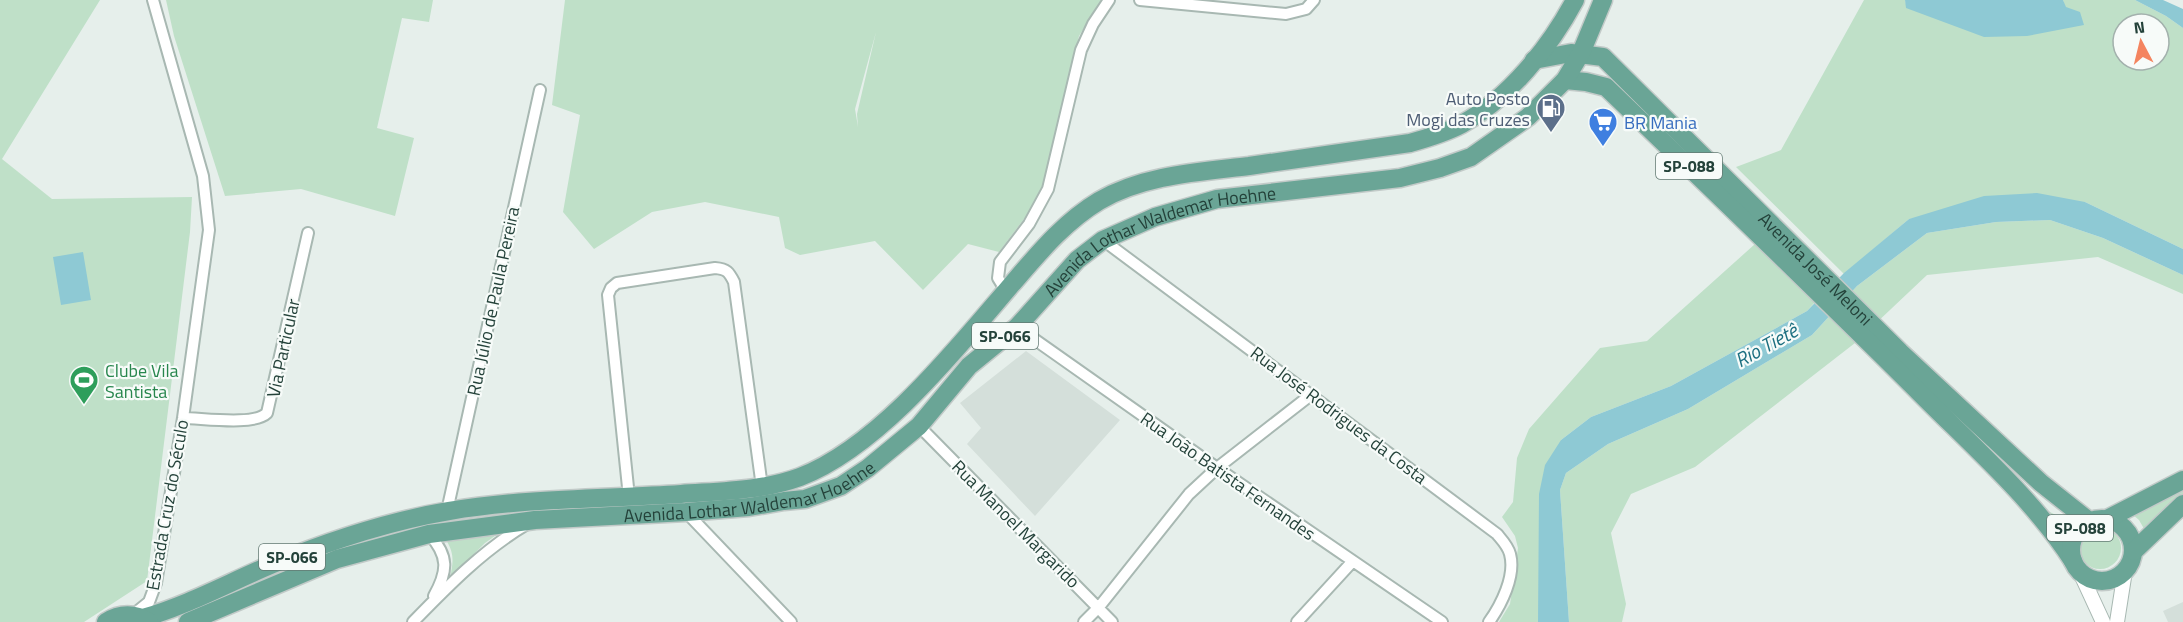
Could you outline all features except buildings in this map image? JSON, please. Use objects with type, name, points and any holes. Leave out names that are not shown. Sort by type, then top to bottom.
[{"type":"main road","name":"Avenida Lothar Waldemar Hoehne","points":[[447,511],[549,500],[629,497],[762,487],[800,477],[835,459],[882,423],[951,355],[1048,242],[1099,201],[1118,192],[1159,179],[1410,143],[1438,135],[1463,124],[1523,75],[1566,17],[1575,0]]},
{"type":"main road","name":"Avenida Lothar Waldemar Hoehne","points":[[429,534],[535,520],[749,507],[805,500],[841,486],[868,468],[919,426],[969,366],[1017,327],[1077,260],[1103,240],[1155,217],[1217,199],[1400,178],[1472,157],[1510,131],[1543,104],[1566,80],[1581,53],[1603,0]]},
{"type":"main road","name":"Avenida José Meloni","points":[[1534,60],[1571,52],[1604,57],[1803,267],[1893,356],[2050,529],[2076,566]]},
{"type":"main road","name":"Avenida José Meloni","points":[[1566,80],[1606,87],[1803,267]]},
{"type":"main road","name":"Avenida José Meloni","points":[[1893,356],[2041,483],[2098,520]]},
{"type":"main road","name":"SP-088","points":[[2076,566],[2072,542],[2075,534],[2098,520],[2183,480]]},
{"type":"main road","name":"SP-088","points":[[2134,551],[2183,504]]},
{"type":"main road","name":"SP-066","points":[[106,622],[122,615],[142,619],[183,606],[272,564],[328,543],[414,518],[447,511]]},
{"type":"main road","name":"SP-088","points":[[2098,520],[2115,521],[2129,533],[2134,551],[2133,558],[2125,571]]},
{"type":"main road","name":"SP-066","points":[[188,622],[337,559],[429,534]]},
{"type":"main road","points":[[2076,566],[2086,577],[2096,580],[2107,581],[2117,578],[2125,571]]},
{"type":"street","name":"Estrada Cruz do Século","points":[[142,619],[156,583],[183,418],[209,230],[203,176],[153,0]]},
{"type":"street","points":[[1006,291],[998,278],[1000,262],[1029,224],[1048,189],[1081,50],[1093,24],[1109,0]]},
{"type":"street","points":[[1140,0],[1286,14],[1306,9],[1314,0]]},
{"type":"street","name":"Rua Júlio de Paula Pereira","points":[[447,511],[540,90]]},
{"type":"street","name":"Via Particular","points":[[183,418],[252,420],[264,417],[267,413],[308,233]]},
{"type":"street","name":"Rua José Rodrigues da Costa","points":[[1103,240],[1497,534],[1510,553],[1510,571],[1506,590],[1489,622]]},
{"type":"street","points":[[629,497],[608,295],[617,283],[715,268],[725,269],[730,273],[734,282],[762,487]]},
{"type":"street","name":"Rua João Batista Fernandes","points":[[1017,327],[1352,562],[1442,622]]},
{"type":"street","points":[[1084,622],[1099,607],[1189,494],[1217,468],[1312,394]]},
{"type":"street","name":"Rua Manoel Margarido","points":[[919,426],[1112,622]]},
{"type":"street","points":[[686,512],[791,622]]},
{"type":"street","points":[[413,622],[484,552],[535,520]]},
{"type":"street","points":[[428,607],[439,587],[445,566],[444,553],[429,534]]},
{"type":"street","points":[[1297,622],[1352,562]]},
{"type":"street","name":"Avenida José Meloni","points":[[2076,566],[2103,622]]},
{"type":"street","points":[[2117,622],[2125,571]]},
{"type":"shaded area","points":[[1026,351],[1120,420],[1035,516],[967,444],[981,428],[960,403]]},
{"type":"shaded area","points":[[2183,602],[2183,622],[2168,622],[2163,611]]},
{"type":"green space","name":"Clube Vila Santista","points":[[0,0],[100,0],[2,159],[52,199],[192,197],[190,232],[147,581],[84,622],[0,622]]},
{"type":"green space","points":[[166,0],[433,0],[429,22],[402,18],[377,128],[414,138],[395,216],[301,189],[225,196],[174,36]]},
{"type":"green space","points":[[565,0],[1101,0],[1079,36],[1040,198],[999,252],[968,244],[923,290],[875,241],[800,255],[785,248],[779,217],[705,202],[652,212],[594,249],[563,212],[580,115],[552,105]],"holes":[[[876,32],[857,114],[858,127],[855,109]]]},
{"type":"green space","points":[[1864,0],[1905,0],[1907,8],[2065,7],[2063,0],[2135,0],[2158,12],[2111,12],[2111,72],[2171,72],[2171,20],[2183,28],[2183,249],[2085,202],[1909,219],[1844,274],[1736,167],[1781,150]]},
{"type":"green space","points":[[2050,220],[2103,238],[2183,275],[2183,294],[2098,257],[1927,275],[1855,343],[1695,467],[1631,494],[1611,533],[1626,604],[1622,622],[1569,622],[1560,490],[1566,473],[1608,444],[1688,409],[1812,335],[1857,286],[1927,233],[1996,222]]},
{"type":"green space","points":[[1755,244],[1815,302],[1807,311],[1671,386],[1591,417],[1561,440],[1538,622],[1499,622],[1510,604],[1518,548],[1515,536],[1502,517],[1513,502],[1517,458],[1529,429],[1600,348],[1647,341]]},
{"type":"green space","points":[[2183,489],[2183,497],[2147,534],[2139,520],[2132,514]]},
{"type":"green space","points":[[2037,505],[2076,526],[2065,537]]},
{"type":"green space","points":[[2100,527],[2115,533],[2121,548],[2115,563],[2100,569],[2085,563],[2079,548],[2085,533]]},
{"type":"green space","points":[[502,531],[485,543],[450,578],[452,559],[446,540]]},
{"type":"water","points":[[1905,0],[2063,0],[2066,7],[2080,12],[2084,25],[2027,36],[1984,37],[1906,8]]},
{"type":"water","points":[[2135,0],[2163,0],[2183,9],[2183,28],[2171,20],[2171,12],[2158,12]]},
{"type":"water","name":"Rio Tietê","points":[[2037,193],[2085,202],[2183,249],[2183,275],[2103,238],[2050,220],[1996,222],[1927,233],[1857,286],[1812,335],[1688,409],[1608,444],[1566,473],[1560,490],[1569,622],[1538,622],[1539,494],[1545,465],[1561,440],[1591,417],[1671,386],[1807,311],[1844,273],[1909,219],[1984,196]]},
{"type":"water","points":[[83,252],[91,300],[61,305],[53,257]]},
{"type":"place","name":"Auto Posto Mogi das Cruzes","points":[[1551,134]]},
{"type":"place","name":"BR Mania","points":[[1603,148]]},
{"type":"place","name":"Clube Vila Santista","points":[[84,406]]}]
